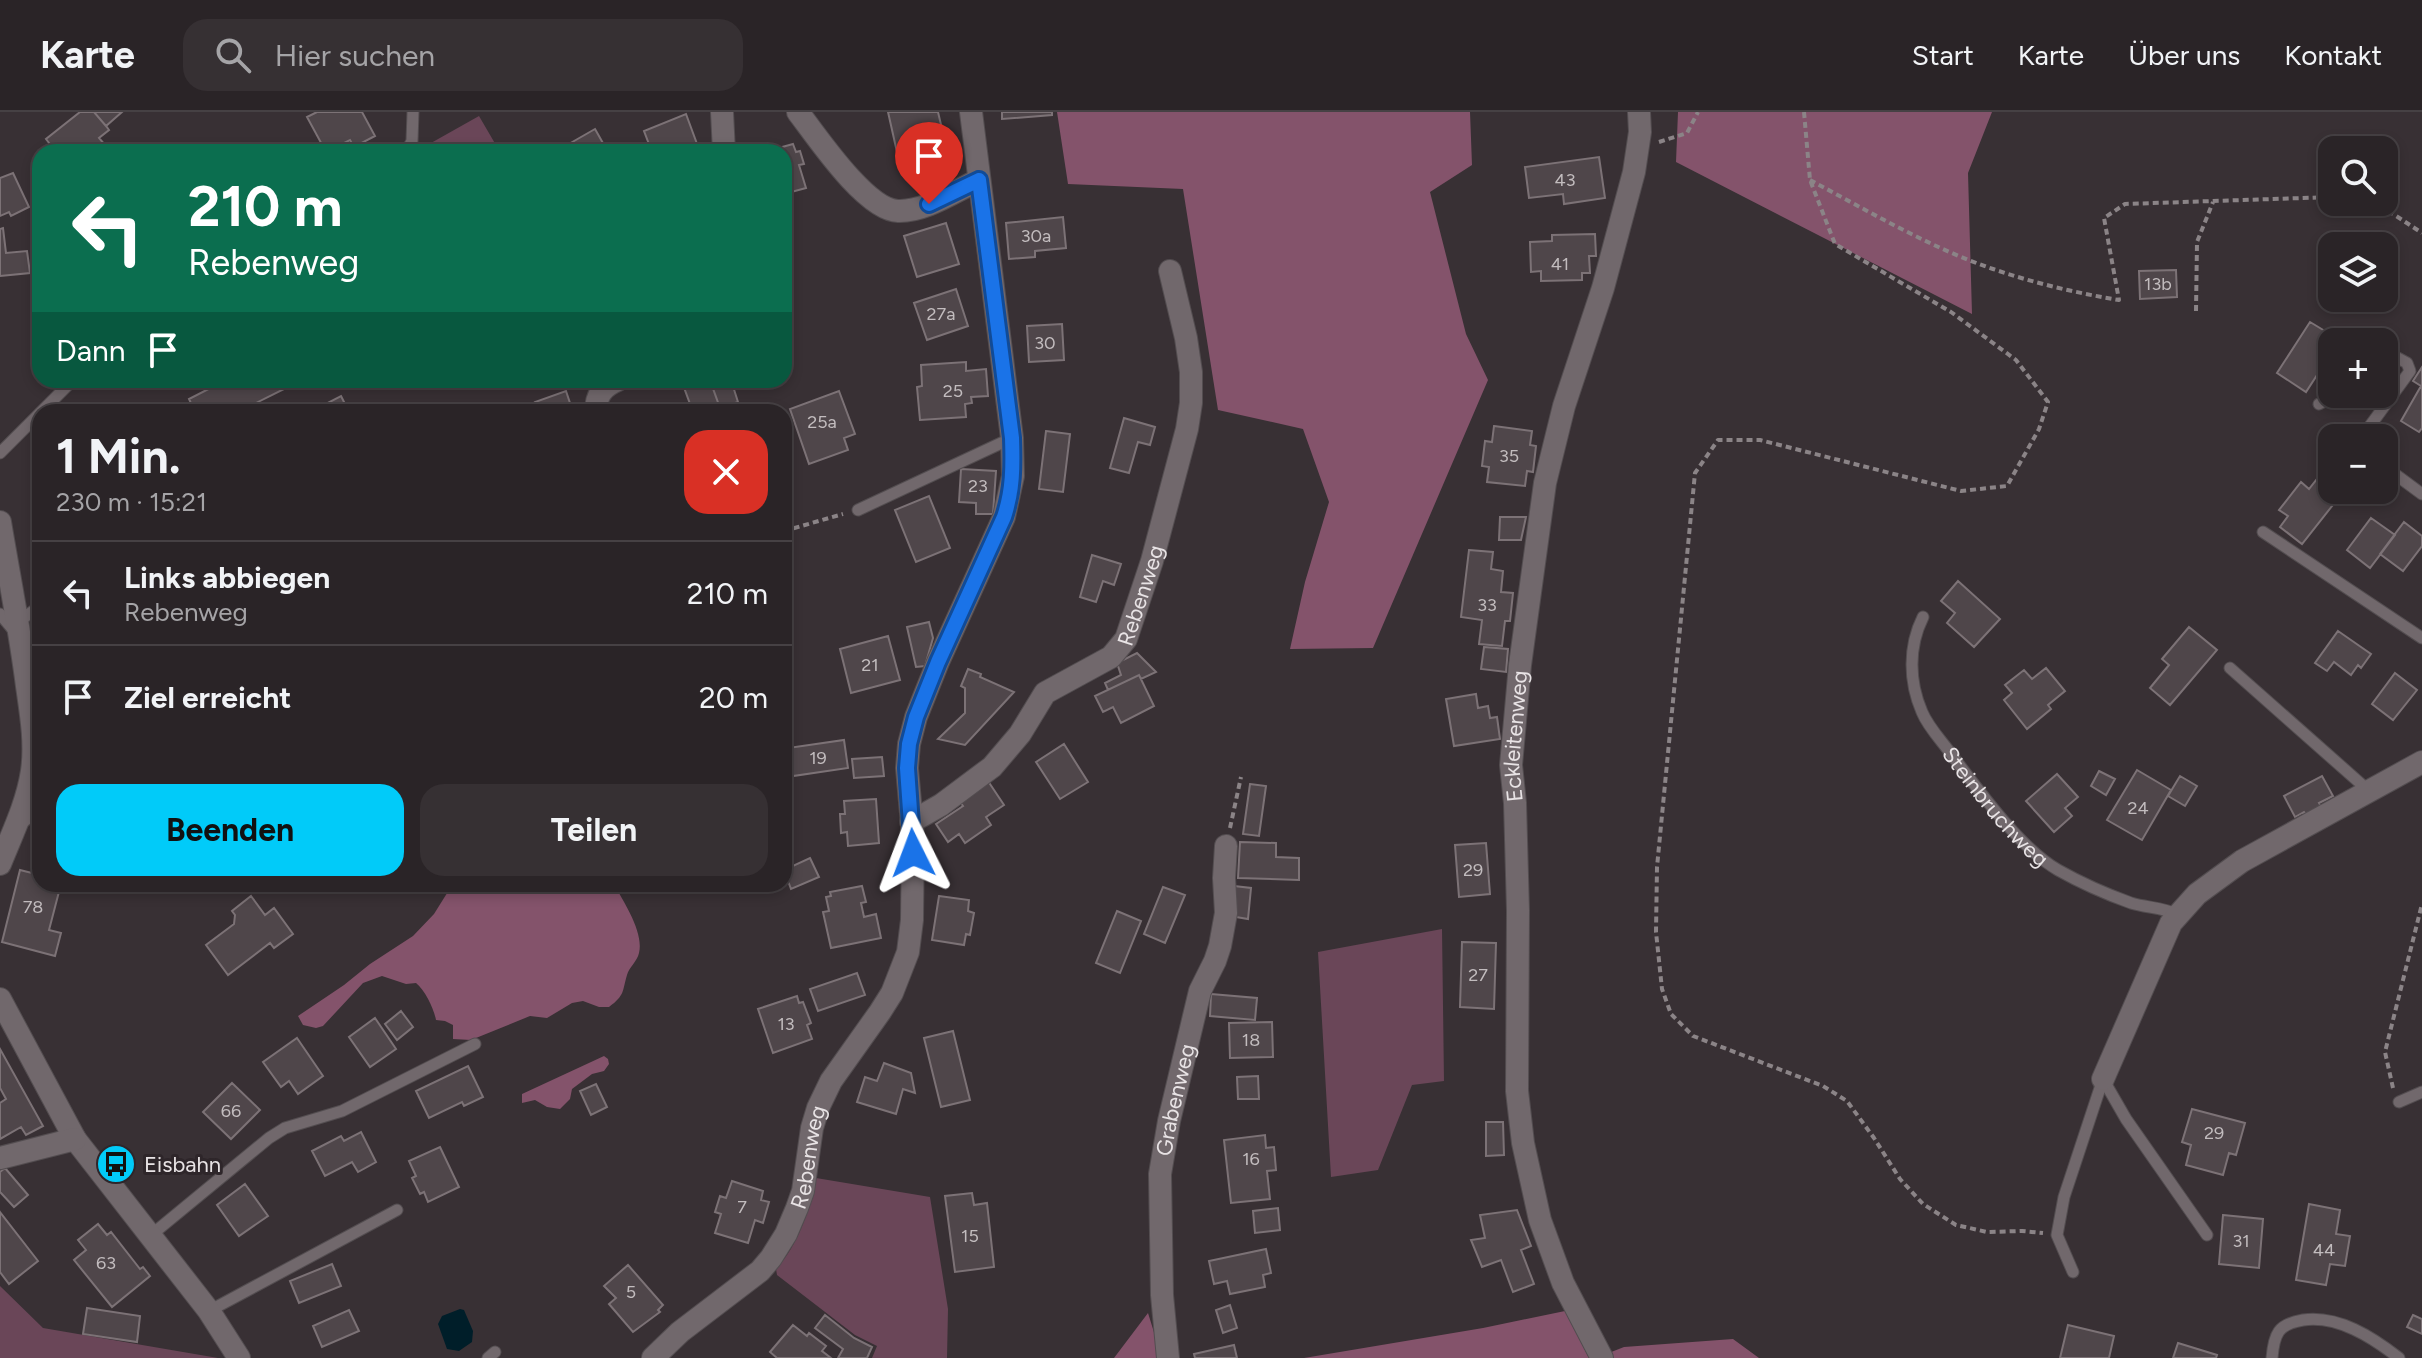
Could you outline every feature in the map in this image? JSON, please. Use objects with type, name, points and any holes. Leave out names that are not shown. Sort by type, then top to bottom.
[{"type":"street","points":[[722,112],[724,144]]},
{"type":"street","points":[[798,112],[863,192],[890,210],[910,210],[929,204],[979,180]]},
{"type":"street","name":"Rebenweg","points":[[653,1358],[680,1332],[760,1271],[771,1258],[786,1234],[803,1191],[818,1108],[831,1081],[892,993],[908,952],[912,920],[907,768],[909,744],[916,717],[938,662],[1004,517],[1011,497],[1013,476],[1012,438],[971,112]]},
{"type":"street","name":"Eckleitenweg","points":[[1602,1358],[1563,1283],[1540,1220],[1523,1143],[1517,1091],[1518,896],[1511,765],[1522,652],[1545,483],[1564,406],[1613,250],[1639,149],[1639,112]]},
{"type":"street","name":"Rebenweg","points":[[911,822],[941,805],[992,767],[1020,734],[1045,693],[1111,657],[1126,639],[1152,561],[1191,403],[1186,338],[1170,271]]},
{"type":"street","points":[[0,522],[12,625],[32,726]]},
{"type":"street","points":[[0,864],[16,829],[29,786],[32,761]]},
{"type":"street","points":[[2103,1079],[2171,923],[2197,894],[2242,861],[2422,762]]},
{"type":"street","name":"Grabenweg","points":[[1168,1358],[1162,1295],[1160,1174],[1169,1121],[1200,991],[1220,946],[1226,913],[1226,846]]},
{"type":"street","points":[[0,999],[75,1139],[209,1311],[239,1358]]},
{"type":"street","points":[[0,1158],[75,1139]]},
{"type":"lane","points":[[410,144],[413,112]]},
{"type":"lane","points":[[2398,358],[2407,363],[2410,371],[2398,387]]},
{"type":"lane","points":[[50,404],[65,388]]},
{"type":"lane","points":[[0,453],[32,422]]},
{"type":"lane","points":[[858,510],[1012,438]]},
{"type":"lane","points":[[2398,476],[2422,494]]},
{"type":"lane","points":[[2263,532],[2422,638]]},
{"type":"lane","points":[[12,625],[32,611]]},
{"type":"lane","name":"Steinbruchweg","points":[[1923,617],[1911,650],[1915,690],[1923,714],[1988,802],[2040,857],[2057,869],[2134,904],[2166,909],[2178,915]]},
{"type":"lane","points":[[2230,668],[2369,791]]},
{"type":"lane","points":[[16,829],[32,816]]},
{"type":"lane","points":[[150,1236],[285,1128],[342,1111],[475,1044]]},
{"type":"lane","points":[[2073,1272],[2057,1235],[2064,1197],[2103,1079]]},
{"type":"lane","points":[[2103,1079],[2126,1119],[2207,1235]]},
{"type":"lane","points":[[2399,1102],[2422,1092]]},
{"type":"lane","points":[[209,1311],[397,1210]]},
{"type":"lane","points":[[2272,1358],[2277,1331],[2291,1322],[2315,1318],[2336,1321],[2399,1358]]},
{"type":"path","points":[[1639,149],[1687,133],[1698,112]]},
{"type":"path","points":[[1804,112],[1810,180],[1835,244],[1951,312],[2016,360],[2048,402],[2039,429],[2007,486],[1961,491],[1760,440],[1718,440],[1695,473],[1657,867],[1656,932],[1662,989],[1671,1014],[1693,1036],[1823,1086],[1847,1101],[1900,1179],[1923,1204],[1956,1225],[1987,1232],[2022,1231],[2057,1235]]},
{"type":"path","points":[[1810,180],[1908,232],[1991,269],[2081,294],[2119,300],[2104,218],[2125,204],[2318,198]]},
{"type":"path","points":[[2196,311],[2197,242],[2213,202]]},
{"type":"path","points":[[2396,216],[2422,233]]},
{"type":"path","points":[[792,529],[858,510]]},
{"type":"path","points":[[1226,846],[1241,777]]},
{"type":"path","points":[[2399,1102],[2391,1084],[2385,1052],[2422,904]]},
{"type":"shaded area","points":[[1057,112],[1470,112],[1472,165],[1430,192],[1466,334],[1488,380],[1373,648],[1290,649],[1305,582],[1329,502],[1303,429],[1218,410],[1183,189],[1068,184]]},
{"type":"shaded area","points":[[1678,112],[1992,112],[1968,173],[1972,314],[1676,162]]},
{"type":"shaded area","points":[[479,116],[495,144],[429,144]]},
{"type":"shaded area","points":[[448,892],[618,892],[632,918],[640,945],[620,996],[609,1007],[583,1001],[572,1003],[547,1018],[530,1016],[471,1040],[453,1039],[453,1025],[436,1020],[429,1000],[416,983],[406,984],[382,976],[363,983],[323,1026],[303,1025],[298,1016],[413,936],[434,914]]},
{"type":"shaded area","points":[[1442,929],[1444,1081],[1412,1085],[1378,1170],[1331,1177],[1318,952]]},
{"type":"shaded area","points":[[604,1056],[609,1064],[604,1071],[592,1074],[572,1089],[570,1099],[560,1109],[547,1107],[535,1100],[522,1103],[522,1094]]},
{"type":"shaded area","points":[[816,1178],[930,1197],[948,1309],[947,1358],[872,1358],[877,1346],[855,1335],[777,1275],[776,1269],[791,1249],[802,1226]]},
{"type":"shaded area","points":[[0,1286],[43,1328],[218,1358],[0,1358]]},
{"type":"shaded area","points":[[1565,1311],[1589,1358],[1304,1358],[1483,1328]]},
{"type":"shaded area","points":[[1148,1313],[1162,1358],[1114,1358]]},
{"type":"shaded area","points":[[1733,1339],[1759,1358],[1596,1358],[1624,1347]]},
{"type":"water","points":[[464,1310],[473,1331],[472,1342],[459,1351],[447,1349],[438,1324],[442,1316]]},
{"type":"building","points":[[80,112],[94,112],[109,130],[99,138],[104,144],[50,144],[46,139]]},
{"type":"building","points":[[94,112],[122,112],[106,126]]},
{"type":"building","points":[[317,112],[362,112],[375,136],[360,144],[352,144],[350,140],[342,144],[322,144],[307,117]]},
{"type":"building","points":[[888,112],[938,112],[942,129],[937,131],[942,151],[899,161]]},
{"type":"building","points":[[1002,112],[1052,112],[1052,115],[1002,119]]},
{"type":"building","points":[[686,114],[697,144],[649,144],[644,131]]},
{"type":"building","points":[[595,129],[603,144],[569,144]]},
{"type":"building","points":[[792,144],[796,152],[800,151],[804,164],[799,165],[806,188],[792,192]]},
{"type":"building","points":[[1599,157],[1605,198],[1564,204],[1563,194],[1529,198],[1525,167]]},
{"type":"building","points":[[13,173],[29,207],[11,216],[9,212],[0,216],[0,178]]},
{"type":"building","points":[[1063,217],[1066,248],[1035,251],[1035,257],[1009,259],[1006,223]]},
{"type":"building","points":[[946,223],[959,264],[917,277],[904,236]]},
{"type":"building","points":[[3,228],[6,253],[27,251],[30,273],[0,276],[0,229]]},
{"type":"building","points":[[1595,234],[1596,256],[1589,256],[1590,273],[1582,273],[1582,280],[1541,281],[1541,271],[1531,272],[1530,242],[1552,241],[1552,235]]},
{"type":"building","points":[[2176,270],[2177,297],[2140,299],[2139,271]]},
{"type":"building","points":[[956,289],[968,326],[927,340],[914,303]]},
{"type":"building","points":[[2310,322],[2320,328],[2318,374],[2306,392],[2277,373]]},
{"type":"building","points":[[1062,324],[1064,360],[1029,362],[1027,326]]},
{"type":"building","points":[[966,362],[966,371],[986,369],[988,396],[971,397],[972,403],[965,404],[966,417],[920,420],[917,387],[922,386],[921,365]]},
{"type":"building","points":[[2422,367],[2422,428],[2419,432],[2401,421],[2421,386],[2413,381]]},
{"type":"building","points":[[210,388],[286,388],[254,404],[191,404],[189,399]]},
{"type":"building","points":[[684,388],[713,388],[719,404],[690,404]]},
{"type":"building","points":[[713,388],[734,388],[738,402],[719,404]]},
{"type":"building","points":[[566,391],[570,404],[536,404]]},
{"type":"building","points":[[839,391],[855,434],[844,438],[848,450],[809,464],[792,408]]},
{"type":"building","points":[[341,396],[345,404],[326,404]]},
{"type":"building","points":[[1124,418],[1155,427],[1150,445],[1138,442],[1129,473],[1110,468]]},
{"type":"building","points":[[1494,426],[1532,431],[1530,445],[1536,446],[1533,472],[1527,471],[1525,486],[1487,482],[1489,467],[1482,466],[1485,441],[1492,442]]},
{"type":"building","points":[[1046,431],[1070,434],[1063,492],[1039,489]]},
{"type":"building","points":[[961,469],[996,471],[993,514],[976,514],[976,503],[959,502]]},
{"type":"building","points":[[2317,479],[2318,504],[2334,504],[2302,544],[2280,527],[2288,516],[2279,510],[2301,482],[2309,489]]},
{"type":"building","points":[[929,496],[950,548],[916,562],[895,510]]},
{"type":"building","points":[[1500,517],[1526,517],[1521,540],[1499,540]]},
{"type":"building","points":[[2371,518],[2395,535],[2370,568],[2347,550]]},
{"type":"building","points":[[2404,522],[2422,536],[2422,546],[2403,571],[2380,554]]},
{"type":"building","points":[[1469,550],[1493,552],[1491,569],[1503,571],[1501,592],[1513,593],[1510,621],[1505,621],[1502,646],[1479,644],[1482,620],[1461,617]]},
{"type":"building","points":[[1092,555],[1121,564],[1114,585],[1103,581],[1096,602],[1080,597]]},
{"type":"building","points":[[1958,581],[2000,619],[1974,647],[1947,623],[1955,613],[1941,601]]},
{"type":"building","points":[[929,622],[933,638],[925,666],[916,667],[907,627]]},
{"type":"building","points":[[2189,627],[2217,650],[2170,705],[2150,688],[2169,665],[2162,659]]},
{"type":"building","points":[[2338,631],[2371,654],[2361,668],[2358,665],[2351,675],[2334,662],[2327,671],[2315,663]]},
{"type":"building","points":[[888,636],[900,680],[851,693],[840,649]]},
{"type":"building","points":[[1484,647],[1508,649],[1506,672],[1481,669]]},
{"type":"building","points":[[1137,653],[1156,672],[1141,679],[1139,675],[1108,690],[1105,683],[1121,675],[1117,663]]},
{"type":"building","points":[[2046,668],[2065,691],[2048,705],[2051,709],[2027,729],[2004,700],[2012,693],[2005,685],[2024,670],[2032,679]]},
{"type":"building","points":[[968,669],[1014,692],[965,745],[938,739],[965,713],[965,688],[961,686]]},
{"type":"building","points":[[2395,673],[2417,690],[2393,720],[2372,704]]},
{"type":"building","points":[[1139,675],[1154,706],[1121,723],[1113,707],[1103,712],[1095,696]]},
{"type":"building","points":[[1476,694],[1478,708],[1488,706],[1490,718],[1497,717],[1500,739],[1454,746],[1446,699]]},
{"type":"building","points":[[844,740],[848,768],[793,776],[792,747]]},
{"type":"building","points":[[1064,744],[1088,782],[1060,799],[1036,762]]},
{"type":"building","points":[[882,757],[884,776],[854,778],[852,759]]},
{"type":"building","points":[[2137,770],[2171,790],[2142,840],[2107,820]]},
{"type":"building","points":[[2099,771],[2115,779],[2106,795],[2091,786]]},
{"type":"building","points":[[2057,774],[2078,797],[2065,808],[2072,816],[2054,832],[2026,801]]},
{"type":"building","points":[[2180,776],[2197,786],[2185,806],[2168,796]]},
{"type":"building","points":[[2322,776],[2333,796],[2319,803],[2322,808],[2307,816],[2304,812],[2295,817],[2284,796]]},
{"type":"building","points":[[988,781],[1004,805],[986,817],[991,825],[965,843],[959,834],[948,842],[936,824],[963,806],[959,801]]},
{"type":"building","points":[[1250,784],[1266,786],[1259,836],[1243,834]]},
{"type":"building","points":[[876,799],[879,843],[848,846],[847,832],[841,833],[840,814],[845,814],[844,801]]},
{"type":"building","points":[[1240,842],[1276,843],[1276,857],[1299,858],[1299,880],[1238,878]]},
{"type":"building","points":[[1486,843],[1490,894],[1459,897],[1455,845]]},
{"type":"building","points":[[810,858],[819,877],[792,889],[792,866]]},
{"type":"building","points":[[20,870],[32,873],[32,892],[59,892],[49,930],[61,933],[55,956],[2,942]]},
{"type":"building","points":[[862,886],[866,902],[861,903],[864,917],[876,914],[881,938],[831,948],[823,912],[829,911],[826,897],[831,896],[830,892]]},
{"type":"building","points":[[1234,886],[1251,888],[1248,919],[1230,916]]},
{"type":"building","points":[[1163,887],[1185,895],[1165,943],[1144,934]]},
{"type":"building","points":[[251,896],[265,915],[274,908],[293,934],[274,948],[270,943],[228,975],[206,945],[234,924],[232,911]]},
{"type":"building","points":[[939,896],[969,900],[968,911],[974,913],[970,935],[966,934],[964,945],[932,940]]},
{"type":"building","points":[[1117,911],[1141,921],[1120,973],[1096,963]]},
{"type":"building","points":[[1462,942],[1496,943],[1494,1009],[1460,1007]]},
{"type":"building","points":[[857,973],[865,995],[818,1011],[810,989]]},
{"type":"building","points":[[1211,994],[1257,998],[1255,1020],[1210,1016]]},
{"type":"building","points":[[797,996],[799,1003],[803,1002],[811,1023],[807,1025],[812,1039],[773,1053],[758,1009]]},
{"type":"building","points":[[401,1011],[413,1027],[397,1040],[385,1024]]},
{"type":"building","points":[[375,1018],[396,1049],[370,1067],[349,1037]]},
{"type":"building","points":[[1272,1022],[1273,1057],[1230,1058],[1229,1023]]},
{"type":"building","points":[[953,1031],[970,1100],[941,1107],[924,1038]]},
{"type":"building","points":[[297,1038],[323,1076],[298,1094],[289,1081],[281,1087],[263,1062]]},
{"type":"building","points":[[0,1049],[43,1126],[26,1135],[21,1127],[0,1139],[0,1103],[6,1099],[0,1088]]},
{"type":"building","points":[[884,1063],[911,1073],[915,1093],[903,1089],[896,1114],[857,1102],[865,1077],[877,1081]]},
{"type":"building","points":[[468,1066],[483,1097],[464,1106],[462,1102],[429,1118],[416,1091]]},
{"type":"building","points":[[1258,1076],[1259,1099],[1238,1099],[1237,1077]]},
{"type":"building","points":[[232,1083],[260,1110],[231,1139],[203,1112]]},
{"type":"building","points":[[596,1084],[607,1107],[591,1115],[580,1091]]},
{"type":"building","points":[[2192,1109],[2245,1123],[2236,1155],[2229,1153],[2223,1175],[2186,1165],[2191,1145],[2182,1142]]},
{"type":"building","points":[[1486,1122],[1503,1122],[1504,1155],[1486,1156]]},
{"type":"building","points":[[361,1132],[376,1162],[358,1172],[352,1162],[325,1176],[312,1151],[341,1136],[344,1141]]},
{"type":"building","points":[[1265,1135],[1266,1148],[1274,1147],[1276,1170],[1267,1171],[1270,1199],[1231,1203],[1224,1140]]},
{"type":"building","points":[[440,1147],[459,1187],[428,1202],[412,1178],[416,1176],[409,1161]]},
{"type":"building","points":[[5,1168],[28,1195],[14,1207],[0,1192],[0,1172]]},
{"type":"building","points":[[732,1181],[763,1191],[761,1200],[769,1202],[763,1223],[755,1220],[748,1243],[715,1233],[721,1214],[715,1212],[720,1196],[726,1198]]},
{"type":"building","points":[[245,1184],[268,1216],[239,1236],[217,1205]]},
{"type":"building","points":[[972,1193],[974,1205],[987,1203],[994,1267],[955,1272],[945,1196]]},
{"type":"building","points":[[2309,1204],[2340,1210],[2336,1234],[2350,1236],[2345,1266],[2330,1264],[2326,1285],[2296,1280]]},
{"type":"building","points":[[1278,1208],[1280,1230],[1255,1233],[1253,1211]]},
{"type":"building","points":[[1517,1210],[1531,1246],[1521,1250],[1534,1284],[1513,1292],[1501,1260],[1482,1267],[1471,1240],[1485,1238],[1480,1215]]},
{"type":"building","points":[[0,1212],[38,1261],[9,1284],[0,1272]]},
{"type":"building","points":[[2223,1215],[2263,1219],[2259,1268],[2219,1264]]},
{"type":"building","points":[[98,1224],[107,1235],[111,1232],[140,1269],[143,1267],[150,1276],[112,1307],[74,1260],[86,1250],[78,1240]]},
{"type":"building","points":[[1266,1249],[1271,1273],[1263,1275],[1265,1287],[1230,1294],[1227,1281],[1214,1284],[1209,1261]]},
{"type":"building","points":[[332,1264],[341,1286],[299,1303],[290,1281]]},
{"type":"building","points":[[628,1265],[663,1305],[658,1310],[660,1312],[633,1332],[609,1304],[616,1298],[604,1286]]},
{"type":"building","points":[[1230,1305],[1237,1328],[1223,1333],[1216,1310]]},
{"type":"building","points":[[87,1308],[140,1316],[137,1342],[83,1334]]},
{"type":"building","points":[[349,1310],[359,1331],[322,1347],[313,1326]]},
{"type":"building","points":[[825,1315],[854,1338],[872,1347],[867,1358],[838,1358],[843,1349],[815,1328]]},
{"type":"building","points":[[2413,1315],[2422,1319],[2422,1334],[2407,1327]]},
{"type":"building","points":[[793,1325],[826,1346],[822,1351],[831,1358],[777,1358],[770,1352]]},
{"type":"building","points":[[2068,1325],[2114,1336],[2109,1358],[2060,1358]]},
{"type":"building","points":[[2178,1343],[2217,1355],[2216,1358],[2173,1358]]},
{"type":"building","points":[[1234,1345],[1237,1358],[1195,1358],[1194,1354]]},
{"type":"place","name":"Eisbahn","points":[[116,1164]]},
{"type":"route","points":[[913,853],[907,768],[916,717],[994,542],[1011,497],[1013,476],[1012,438],[979,180],[929,204]]}]
